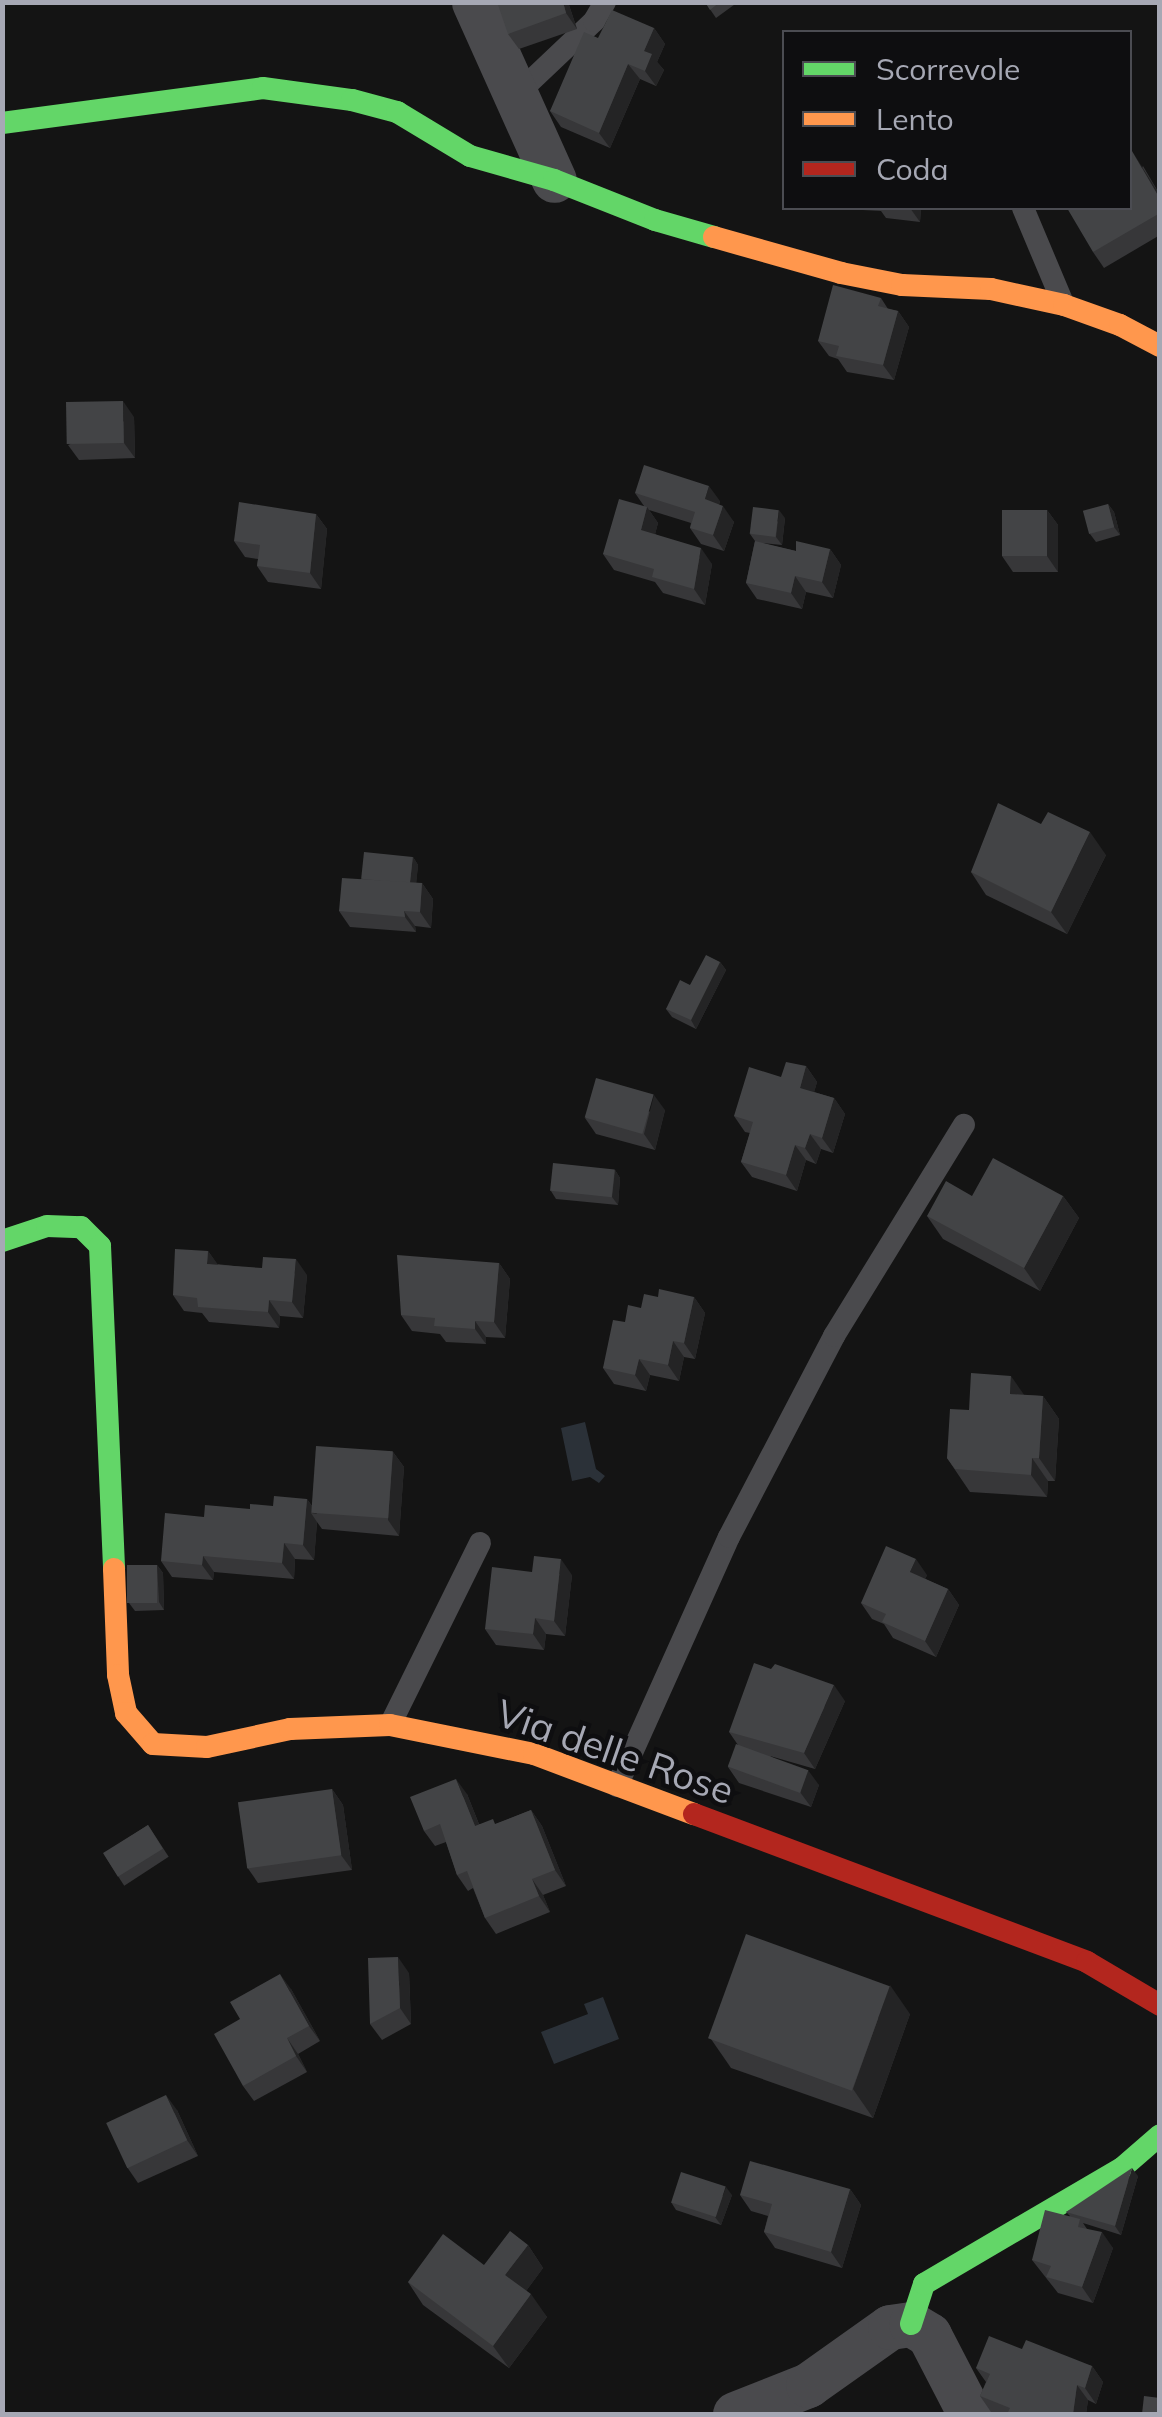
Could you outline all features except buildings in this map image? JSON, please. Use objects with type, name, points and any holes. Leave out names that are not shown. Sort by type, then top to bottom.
[{"type":"street","points":[[474,2],[554,180]]},
{"type":"street","points":[[2,124],[263,88],[396,112],[470,156],[554,180],[656,220],[842,273],[902,285],[991,289],[1064,305],[1120,325],[1160,346]]},
{"type":"street","name":"Via delle Rose","points":[[2,1241],[47,1226],[81,1228],[100,1246],[118,1676],[126,1713],[153,1744],[175,1749],[290,1730],[390,1726],[534,1754],[1087,1962],[1160,2004]]},
{"type":"street","points":[[911,2324],[924,2284],[1157,2146]]},
{"type":"street","points":[[734,2414],[808,2385],[890,2327],[911,2324],[930,2335],[970,2414]]},
{"type":"lane","points":[[516,95],[594,22],[605,2]]},
{"type":"lane","points":[[1024,210],[1064,305]]},
{"type":"lane","points":[[617,1786],[729,1537],[834,1336],[964,1125]]},
{"type":"lane","points":[[390,1726],[480,1544]]},
{"type":"shaded area","points":[[585,1422],[596,1469],[605,1476],[599,1483],[590,1477],[572,1481],[561,1428]]},
{"type":"shaded area","points":[[603,1997],[619,2039],[554,2064],[541,2032],[588,2014],[584,2004]]},
{"type":"traffic: fast","points":[[2,123],[263,88],[352,100],[397,112],[470,156],[554,180],[655,220],[714,237]]},
{"type":"traffic: fast","points":[[2,1241],[47,1226],[81,1227],[100,1246],[114,1569]]},
{"type":"traffic: fast","points":[[911,2324],[924,2284],[1122,2168],[1160,2135]]},
{"type":"traffic: slow","points":[[714,237],[841,273],[902,285],[991,289],[1064,305],[1120,325],[1160,346]]},
{"type":"traffic: slow","points":[[114,1569],[118,1675],[126,1713],[153,1744],[207,1747],[290,1729],[390,1725],[534,1754],[694,1814]]},
{"type":"traffic: jam","points":[[694,1814],[1087,1962],[1160,2005]]}]
